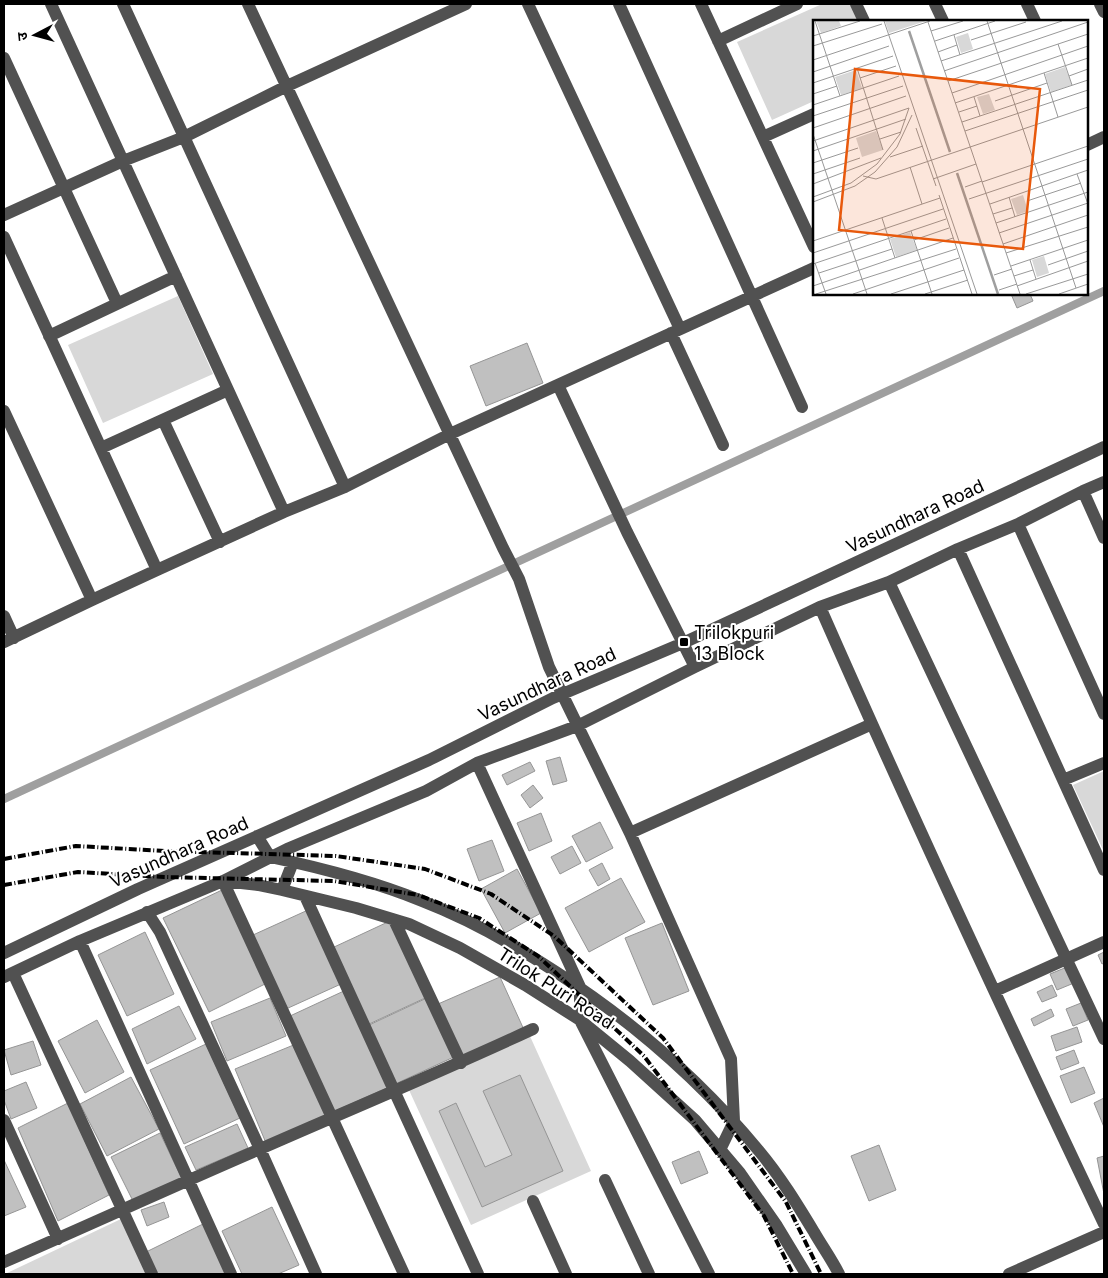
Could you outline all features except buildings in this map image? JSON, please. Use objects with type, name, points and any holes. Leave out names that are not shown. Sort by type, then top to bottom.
[{"type":"street","points":[[51,4],[284,512]]},
{"type":"street","points":[[123,4],[345,487]]},
{"type":"street","points":[[248,4],[519,579],[549,667],[630,833],[731,1059],[734,1122],[720,1150]]},
{"type":"street","points":[[4,215],[184,137],[287,86],[466,4]]},
{"type":"street","points":[[528,4],[676,331],[723,445]]},
{"type":"street","points":[[620,4],[802,407]]},
{"type":"street","points":[[701,4],[813,245]]},
{"type":"street","points":[[718,41],[778,8],[797,4]]},
{"type":"street","points":[[856,4],[864,20]]},
{"type":"street","points":[[934,4],[942,20]]},
{"type":"street","points":[[1027,4],[1035,20]]},
{"type":"street","points":[[1100,4],[1104,12]]},
{"type":"street","points":[[4,58],[117,303]]},
{"type":"street","points":[[763,137],[813,114]]},
{"type":"street","points":[[1088,141],[1104,136]]},
{"type":"street","points":[[4,237],[157,570]]},
{"type":"street","points":[[4,616],[9,640],[284,512],[345,487],[450,434],[813,268]]},
{"type":"street","points":[[49,336],[176,276]]},
{"type":"street","points":[[558,385],[627,532],[695,667]]},
{"type":"street","points":[[101,448],[228,390]]},
{"type":"street","points":[[4,411],[92,600]]},
{"type":"street","points":[[163,420],[220,542]]},
{"type":"street","name":"Vasundhara Road","points":[[4,953],[138,889],[429,760],[562,694],[683,643],[1104,447]]},
{"type":"street","points":[[152,1274],[8,975],[80,941],[223,881],[270,857],[426,791],[477,763],[577,726],[820,607],[889,582],[958,549],[1018,524],[1104,482]]},
{"type":"street","points":[[1083,491],[1104,538]]},
{"type":"street","points":[[1018,524],[1104,714]]},
{"type":"street","points":[[958,549],[1104,870]]},
{"type":"street","points":[[889,582],[1104,1039]]},
{"type":"street","points":[[820,607],[872,724],[1104,1224]]},
{"type":"street","points":[[630,833],[872,724]]},
{"type":"street","name":"Trilok Puri Road","points":[[477,763],[580,987]]},
{"type":"street","points":[[1063,780],[1104,763]]},
{"type":"street","points":[[257,836],[270,857]]},
{"type":"street","name":"Trilok Puri Road","points":[[270,857],[390,888],[452,913],[498,937],[580,987],[638,1031],[687,1073],[734,1122],[760,1152],[795,1200],[839,1274]]},
{"type":"street","points":[[282,890],[293,862]]},
{"type":"street","points":[[223,881],[404,1274]]},
{"type":"street","name":"Trilok Puri Road","points":[[223,881],[282,890],[356,908],[409,924],[460,948],[525,984],[580,1020],[630,1061],[695,1120],[740,1173],[772,1218],[806,1274]]},
{"type":"street","points":[[305,896],[478,1274]]},
{"type":"street","points":[[147,912],[160,932],[316,1274]]},
{"type":"street","points":[[394,920],[462,1063]]},
{"type":"street","points":[[80,941],[231,1274]]},
{"type":"street","points":[[995,991],[1104,942]]},
{"type":"street","points":[[580,987],[580,1020],[709,1274]]},
{"type":"street","points":[[4,1262],[260,1148],[462,1063],[533,1029]]},
{"type":"street","points":[[4,1120],[58,1239]]},
{"type":"street","points":[[605,1180],[649,1274]]},
{"type":"street","points":[[533,1201],[566,1274]]},
{"type":"street","points":[[1009,1274],[1104,1232]]},
{"type":"shaded area","points":[[822,4],[852,4],[860,20],[813,20],[813,101],[772,120],[737,42]]},
{"type":"shaded area","points":[[178,296],[213,374],[103,423],[68,345]]},
{"type":"shaded area","points":[[1104,771],[1104,852],[1073,785]]},
{"type":"shaded area","points":[[529,1034],[591,1171],[471,1225],[409,1090]]},
{"type":"shaded area","points":[[121,1219],[146,1274],[5,1274]]},
{"type":"waterway","points":[[4,799],[1104,291]]},
{"type":"railway","points":[[4,859],[76,846],[165,851],[336,856],[425,869],[491,894],[554,936],[663,1038],[786,1202],[821,1274]]},
{"type":"railway","points":[[4,885],[78,872],[164,877],[334,881],[418,895],[479,918],[538,956],[644,1056],[764,1216],[793,1274]]},
{"type":"place","name":"Trilokpuri 13 Block","points":[[684,642]]}]
